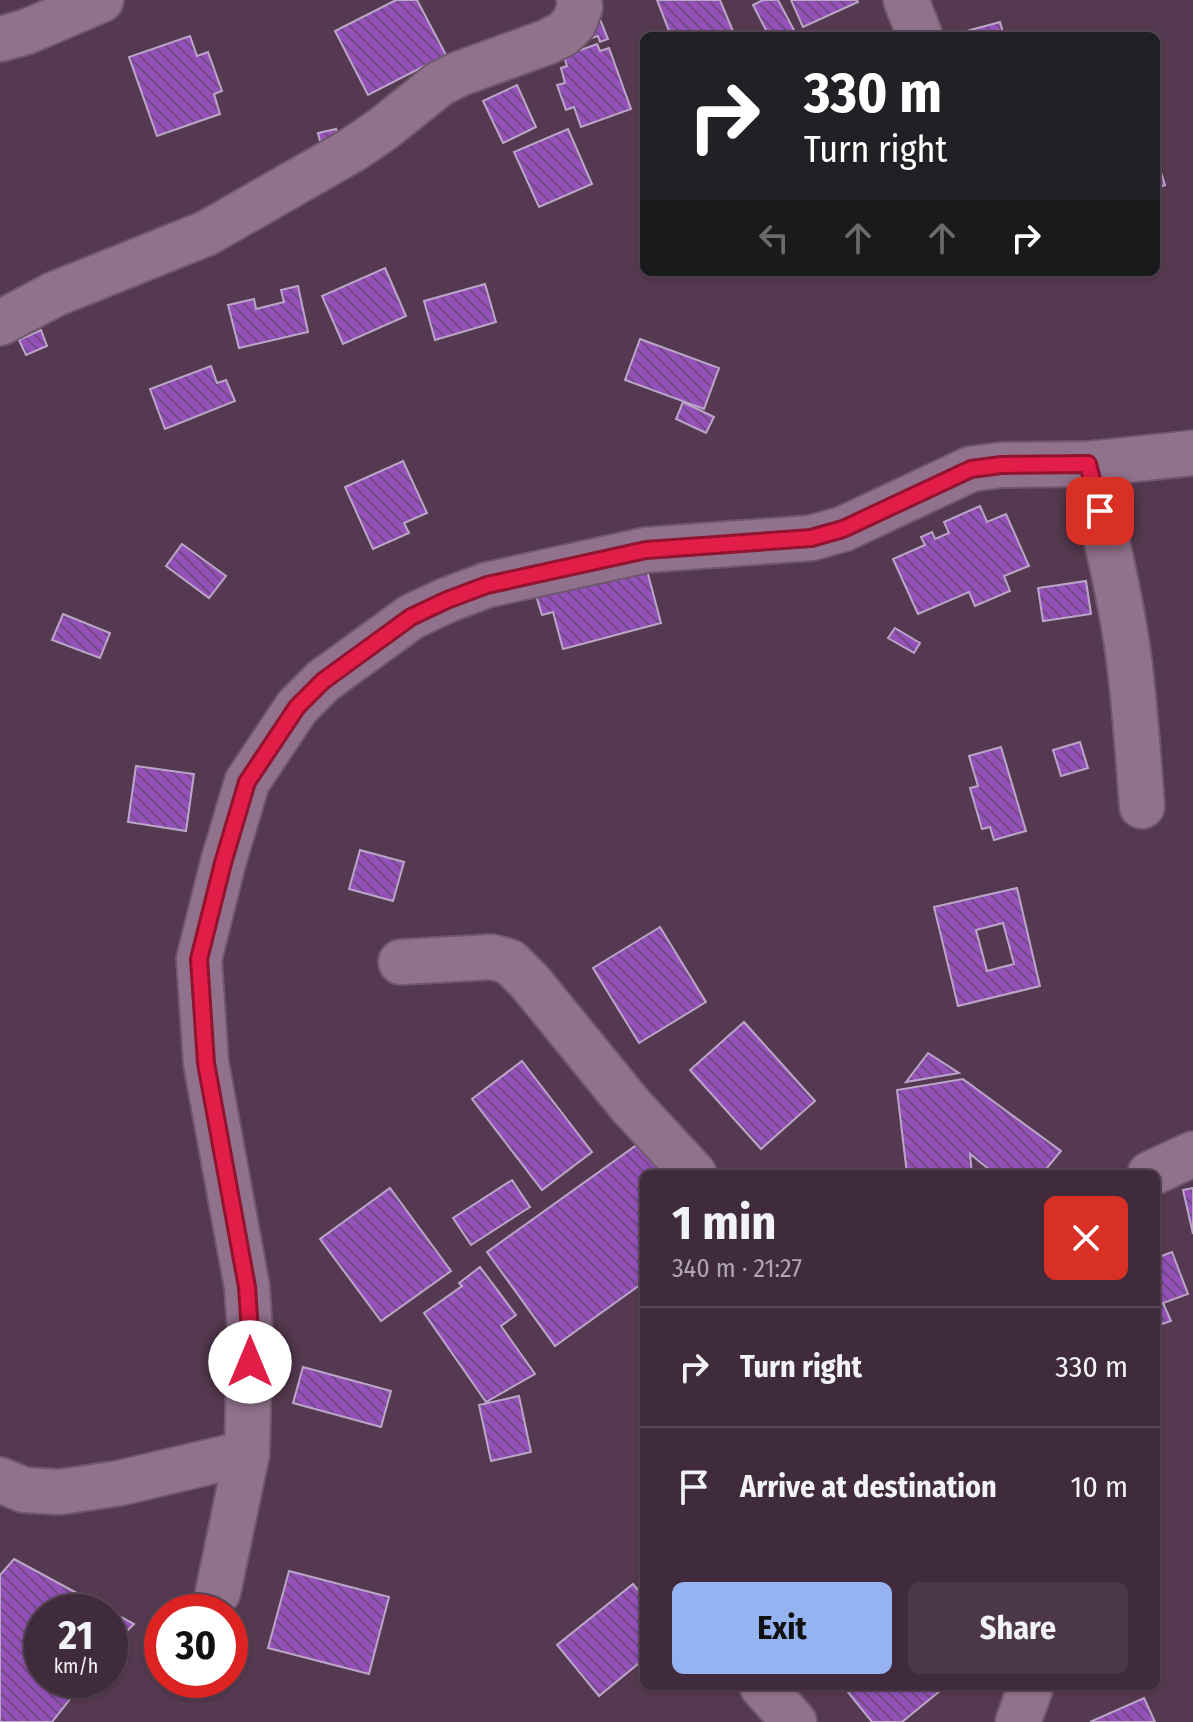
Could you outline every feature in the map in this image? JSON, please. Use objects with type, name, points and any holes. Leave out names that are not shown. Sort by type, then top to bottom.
[{"type":"street","points":[[0,39],[26,32],[101,0]]},
{"type":"street","points":[[0,323],[55,294],[207,233],[352,150],[439,84],[563,34],[574,23],[580,7],[579,0]]},
{"type":"street","points":[[906,0],[918,32]]},
{"type":"street","points":[[218,1592],[247,1453],[250,1332],[247,1287],[206,1063],[199,959],[247,782],[297,707],[323,681],[411,617],[487,585],[646,550],[811,538],[843,529],[971,469],[1001,465],[1088,464],[1193,453]]},
{"type":"street","points":[[1088,464],[1106,534],[1129,654],[1142,806]]},
{"type":"street","points":[[401,962],[492,957],[510,962],[530,982],[631,1106],[690,1170]]},
{"type":"street","points":[[1159,1170],[1193,1154]]},
{"type":"street","points":[[0,1480],[24,1490],[60,1492],[120,1483],[247,1453]]},
{"type":"street","points":[[766,1690],[794,1722]]},
{"type":"street","points":[[1018,1722],[1030,1690]]},
{"type":"building","points":[[396,0],[417,0],[446,55],[368,95],[335,31]]},
{"type":"building","points":[[657,0],[720,0],[733,32],[669,32]]},
{"type":"building","points":[[763,0],[778,0],[794,30],[767,32],[753,5]]},
{"type":"building","points":[[791,0],[857,0],[858,2],[803,27]]},
{"type":"building","points":[[599,17],[608,39],[600,42],[598,36],[591,38],[584,23]]},
{"type":"building","points":[[1000,22],[1003,32],[963,32]]},
{"type":"building","points":[[190,36],[197,56],[208,52],[222,91],[214,94],[220,114],[157,136],[129,57]]},
{"type":"building","points":[[597,44],[600,51],[609,48],[631,109],[581,127],[574,107],[566,110],[557,85],[565,83],[561,68],[567,66],[564,56]]},
{"type":"building","points":[[517,85],[536,127],[503,143],[483,101]]},
{"type":"building","points":[[336,129],[340,144],[322,149],[318,133]]},
{"type":"building","points":[[568,129],[592,184],[539,207],[514,152]]},
{"type":"building","points":[[1160,169],[1165,185],[1160,187]]},
{"type":"building","points":[[385,268],[406,316],[343,344],[322,296]]},
{"type":"building","points":[[485,284],[496,322],[435,340],[424,301]]},
{"type":"building","points":[[298,286],[308,332],[239,348],[228,305],[254,299],[256,309],[284,302],[281,290]]},
{"type":"building","points":[[41,330],[47,346],[26,355],[19,340]]},
{"type":"building","points":[[640,339],[719,368],[704,409],[625,380]]},
{"type":"building","points":[[211,366],[217,383],[226,380],[235,401],[165,429],[150,389]]},
{"type":"building","points":[[683,402],[714,417],[706,433],[676,419]]},
{"type":"building","points":[[403,461],[427,513],[404,523],[409,533],[373,549],[345,487]]},
{"type":"building","points":[[980,506],[987,522],[1006,514],[1029,566],[1004,576],[1010,591],[975,606],[969,592],[918,614],[893,559],[925,545],[921,537],[932,532],[935,539],[949,533],[944,522]]},
{"type":"building","points":[[182,544],[226,576],[209,598],[166,566]]},
{"type":"building","points":[[644,559],[661,623],[563,649],[553,612],[542,615],[534,589]]},
{"type":"building","points":[[1086,581],[1091,614],[1043,621],[1038,588]]},
{"type":"building","points":[[63,614],[110,633],[100,658],[52,640]]},
{"type":"building","points":[[895,628],[920,643],[914,653],[888,638]]},
{"type":"building","points":[[1080,742],[1088,768],[1061,776],[1053,750]]},
{"type":"building","points":[[1001,747],[1026,831],[994,840],[990,827],[982,829],[970,788],[978,786],[969,756]]},
{"type":"building","points":[[136,766],[194,774],[186,831],[128,822]]},
{"type":"building","points":[[360,850],[404,862],[393,901],[349,889]]},
{"type":"building","points":[[1017,888],[1040,986],[958,1006],[934,907]],"holes":[[[1003,923],[1014,964],[987,971],[976,930]]]},
{"type":"building","points":[[660,927],[706,1002],[639,1043],[593,968]]},
{"type":"building","points":[[744,1022],[815,1101],[761,1149],[690,1070]]},
{"type":"building","points":[[928,1053],[959,1073],[906,1082]]},
{"type":"building","points":[[522,1061],[592,1152],[542,1190],[472,1099]]},
{"type":"building","points":[[963,1079],[1061,1151],[1045,1170],[990,1170],[970,1154],[972,1170],[907,1170],[897,1090]]},
{"type":"building","points":[[652,1134],[678,1170],[640,1170],[640,1285],[555,1346],[487,1252]]},
{"type":"building","points":[[512,1180],[530,1207],[471,1245],[453,1218]]},
{"type":"building","points":[[390,1188],[451,1271],[381,1321],[320,1239]]},
{"type":"building","points":[[1193,1188],[1193,1234],[1183,1190]]},
{"type":"building","points":[[1172,1252],[1188,1294],[1163,1303],[1171,1321],[1160,1325],[1160,1256]]},
{"type":"building","points":[[480,1267],[516,1315],[501,1326],[535,1374],[486,1402],[424,1313],[462,1286],[459,1283]]},
{"type":"building","points":[[303,1367],[391,1391],[381,1427],[293,1403]]},
{"type":"building","points":[[519,1396],[531,1452],[491,1461],[479,1405]]},
{"type":"building","points":[[14,1559],[79,1594],[24,1594],[24,1698],[71,1698],[52,1722],[0,1722],[0,1575]]},
{"type":"building","points":[[289,1571],[389,1597],[369,1674],[268,1648]]},
{"type":"building","points":[[633,1584],[640,1592],[640,1662],[599,1696],[557,1645]]},
{"type":"building","points":[[846,1690],[941,1690],[902,1722],[872,1722]]},
{"type":"building","points":[[1144,1698],[1155,1722],[1090,1722]]},
{"type":"route","points":[[250,1362],[247,1287],[206,1063],[199,959],[247,782],[297,707],[323,681],[411,617],[487,585],[646,550],[811,538],[843,529],[971,469],[1001,465],[1088,464],[1100,511]]}]
